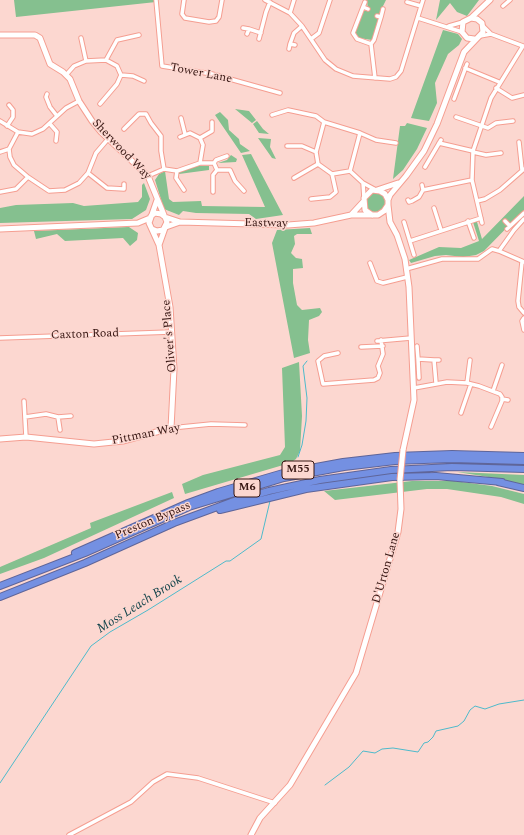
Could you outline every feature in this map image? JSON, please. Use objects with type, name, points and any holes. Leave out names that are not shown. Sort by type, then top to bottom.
[{"type":"highway","name":"M55","points":[[54,565],[85,548],[188,503],[218,492],[283,473],[343,462],[395,456],[452,454],[524,456]]},
{"type":"highway","name":"M6","points":[[0,586],[54,565],[189,507],[284,478],[344,467],[395,461],[452,459],[524,461]]},
{"type":"highway","name":"M6","points":[[320,480],[358,474],[418,468],[452,467],[524,469]]},
{"type":"highway","name":"M55","points":[[320,480],[391,474],[436,473],[480,477],[524,488]]},
{"type":"highway","name":"M55","points":[[174,524],[270,496],[358,481],[430,476],[502,482]]},
{"type":"highway","name":"Preston Bypass","points":[[0,597],[78,566],[174,524],[244,498],[320,480]]},
{"type":"street","name":"Tower Lane","points":[[156,0],[162,66],[212,74],[280,93]]},
{"type":"street","points":[[184,0],[182,14],[185,18],[209,22],[216,20],[219,17],[222,0]]},
{"type":"street","points":[[265,0],[290,13],[302,26],[325,60],[336,69],[353,76],[375,78],[392,78],[400,73],[423,0]]},
{"type":"street","points":[[290,13],[294,0]]},
{"type":"street","points":[[311,40],[319,33],[330,0]]},
{"type":"street","points":[[448,26],[471,18],[490,0]]},
{"type":"street","points":[[503,6],[510,0]]},
{"type":"street","points":[[260,39],[266,12],[270,2]]},
{"type":"street","points":[[365,2],[353,33],[357,39],[371,44]]},
{"type":"street","points":[[406,3],[421,6]]},
{"type":"street","points":[[363,7],[368,9]]},
{"type":"street","points":[[480,36],[483,32],[481,23],[484,7]]},
{"type":"street","points":[[375,78],[371,44],[374,40],[379,16],[383,9]]},
{"type":"street","points":[[418,18],[448,26],[474,39]]},
{"type":"street","points":[[471,18],[481,23],[491,34],[523,46],[496,88],[481,126],[473,152],[472,180],[482,223]]},
{"type":"street","points":[[463,22],[464,52]]},
{"type":"street","points":[[289,50],[294,33],[302,26]]},
{"type":"street","points":[[244,28],[261,33]]},
{"type":"street","points":[[247,34],[249,29]]},
{"type":"street","points":[[373,215],[382,214],[398,183],[406,176],[424,152],[436,127],[464,52],[474,39],[491,34]]},
{"type":"street","name":"Sherwood Way","points":[[0,35],[38,36],[50,64],[66,75],[73,85],[79,101],[92,121],[108,139],[148,176],[165,216]]},
{"type":"street","points":[[106,60],[117,40],[139,36]]},
{"type":"street","points":[[81,38],[86,61]]},
{"type":"street","points":[[290,44],[295,45]]},
{"type":"street","points":[[66,75],[74,66],[86,61],[106,60],[117,66],[121,75],[117,84],[100,104]]},
{"type":"street","points":[[454,98],[466,66],[500,82]]},
{"type":"street","points":[[121,75],[133,76],[144,81]]},
{"type":"street","points":[[496,88],[512,98],[524,95]]},
{"type":"street","points":[[47,94],[46,97],[50,107],[57,116]]},
{"type":"street","points":[[0,122],[18,132],[32,134],[50,124],[66,108],[79,101]]},
{"type":"street","points":[[8,126],[13,117],[13,110],[9,105]]},
{"type":"street","points":[[272,115],[288,110],[316,116],[324,122],[360,133],[376,140],[396,143]]},
{"type":"street","points":[[124,129],[139,114],[146,114],[151,124],[161,136],[160,151],[164,169]]},
{"type":"street","points":[[456,117],[488,128],[510,120]]},
{"type":"street","points":[[181,118],[185,134]]},
{"type":"street","points":[[200,138],[212,131],[212,122]]},
{"type":"street","points":[[311,200],[330,197],[336,192],[332,174],[318,164],[316,152],[324,122]]},
{"type":"street","points":[[50,124],[57,132],[56,142]]},
{"type":"street","points":[[18,132],[9,149],[10,157],[14,165],[28,177],[49,191],[65,190],[79,183],[88,173],[96,153],[108,139]]},
{"type":"street","points":[[180,137],[190,133],[200,138],[202,145],[200,163]]},
{"type":"street","points":[[350,171],[360,133]]},
{"type":"street","points":[[425,167],[440,142],[486,155],[501,153]]},
{"type":"street","points":[[477,202],[500,190],[523,169],[519,142]]},
{"type":"street","points":[[287,146],[302,146],[316,152]]},
{"type":"street","points":[[0,152],[9,149]]},
{"type":"street","points":[[148,176],[164,169],[177,171],[200,163],[214,163],[216,160],[227,156]]},
{"type":"street","points":[[213,192],[214,176],[217,170],[214,163]]},
{"type":"street","points":[[294,178],[318,164]]},
{"type":"street","points":[[217,170],[230,170],[235,181],[244,191]]},
{"type":"street","points":[[177,171],[176,178],[184,190]]},
{"type":"street","points":[[350,171],[363,183],[383,192],[388,202]]},
{"type":"street","points":[[332,174],[350,171]]},
{"type":"street","points":[[88,173],[107,188],[124,189],[124,184]]},
{"type":"street","points":[[0,192],[16,189],[28,177]]},
{"type":"street","points":[[408,200],[409,202],[416,199],[423,190],[472,180]]},
{"type":"street","points":[[363,183],[363,200],[365,210],[390,222]]},
{"type":"street","points":[[351,215],[368,192],[398,183]]},
{"type":"street","points":[[422,185],[423,190]]},
{"type":"street","points":[[152,229],[149,223],[150,217],[157,200]]},
{"type":"street","name":"D'Urton Lane","points":[[251,835],[260,818],[290,785],[356,672],[398,532],[401,509],[400,480],[403,450],[412,412],[414,388],[406,269],[399,242],[390,222],[388,202]]},
{"type":"street","points":[[434,208],[441,230]]},
{"type":"street","points":[[0,229],[138,223],[158,213],[165,216],[167,222],[165,228],[160,231],[138,223]]},
{"type":"street","points":[[505,221],[508,228],[524,213]]},
{"type":"street","name":"Eastway","points":[[165,216],[180,222],[288,225],[314,223],[351,215],[373,215]]},
{"type":"street","points":[[410,241],[480,218]]},
{"type":"street","points":[[499,251],[524,219]]},
{"type":"street","points":[[468,221],[474,238]]},
{"type":"street","name":"Eastway","points":[[165,228],[180,222]]},
{"type":"street","points":[[404,222],[414,255]]},
{"type":"street","name":"Oliver's Place","points":[[159,245],[165,228]]},
{"type":"street","name":"Oliver's Place","points":[[152,229],[159,245],[170,307],[174,369],[171,428]]},
{"type":"street","points":[[406,269],[442,259],[478,259],[489,250],[495,249],[523,262],[518,301],[519,307],[524,313]]},
{"type":"street","points":[[370,263],[377,281],[384,283],[407,277]]},
{"type":"street","points":[[524,318],[522,321],[524,330]]},
{"type":"street","name":"Caxton Road","points":[[0,338],[171,332]]},
{"type":"street","points":[[338,353],[324,356],[318,361],[322,384],[376,379],[380,373],[378,366],[383,357],[383,346],[379,341],[411,338]]},
{"type":"street","points":[[360,347],[383,346]]},
{"type":"street","points":[[418,346],[419,378]]},
{"type":"street","points":[[418,359],[437,360],[436,383]]},
{"type":"street","points":[[461,413],[469,383],[470,360]]},
{"type":"street","points":[[493,391],[502,365]]},
{"type":"street","points":[[414,388],[436,383],[469,383],[500,394],[502,399],[496,420],[491,427]]},
{"type":"street","points":[[502,399],[508,400]]},
{"type":"street","points":[[24,401],[26,437]]},
{"type":"street","points":[[25,417],[46,414],[58,417],[70,416]]},
{"type":"street","points":[[58,417],[60,430]]},
{"type":"street","name":"Pittman Way","points":[[0,439],[26,437],[94,444],[123,441],[171,428],[211,424],[245,426]]},
{"type":"street","points":[[69,835],[131,802],[154,782],[167,774],[198,778],[275,803]]},
{"type":"green space","points":[[14,0],[156,0],[156,2],[16,17]]},
{"type":"green space","points":[[367,0],[386,0],[379,14],[376,14],[378,19],[372,40],[359,38],[355,32],[363,11],[368,11]]},
{"type":"green space","points":[[440,0],[479,0],[467,16],[457,12],[450,3],[436,20]]},
{"type":"green space","points":[[443,30],[458,34],[462,39],[459,45],[448,54],[435,83],[437,103],[429,121],[411,118]]},
{"type":"green space","points":[[235,109],[249,111],[256,120],[252,123]]},
{"type":"green space","points":[[220,112],[228,120],[229,130],[239,139],[240,144],[250,151],[241,153],[215,115]]},
{"type":"green space","points":[[257,121],[269,134],[259,133],[253,124]]},
{"type":"green space","points":[[407,123],[427,128],[417,149],[403,170],[393,179],[400,126],[405,126]]},
{"type":"green space","points":[[258,138],[271,139],[270,147],[276,159],[272,158]]},
{"type":"green space","points":[[251,154],[283,215],[256,219],[249,214],[196,213],[183,211],[179,215],[164,209],[155,180],[159,174],[165,171],[169,199],[173,202],[201,201],[202,206],[265,207],[242,155]]},
{"type":"green space","points":[[231,155],[237,159],[236,162],[218,163],[227,160]]},
{"type":"green space","points":[[198,166],[209,166],[209,170],[179,174],[179,172]]},
{"type":"green space","points":[[144,183],[150,199],[146,210],[132,219],[0,223],[0,208],[16,205],[73,203],[84,206],[138,202],[142,197],[142,185]]},
{"type":"green space","points":[[375,192],[382,195],[385,202],[382,209],[375,212],[368,209],[365,202],[368,195]]},
{"type":"green space","points":[[524,196],[524,210],[484,251],[476,255],[463,257],[446,255],[435,256],[411,263],[409,260],[439,247],[461,248],[479,241],[473,222],[477,222],[482,239]]},
{"type":"green space","points":[[129,227],[138,233],[137,240],[130,246],[123,238],[65,241],[57,234],[36,239],[34,231]]},
{"type":"green space","points":[[310,228],[312,234],[297,234],[294,236],[295,244],[291,253],[296,258],[302,259],[303,268],[293,269],[293,283],[297,305],[302,310],[320,308],[322,312],[319,316],[309,320],[308,340],[310,353],[294,358],[272,243],[277,230]]},
{"type":"green space","points":[[299,362],[302,416],[300,451],[296,459],[290,463],[185,494],[182,484],[203,475],[280,455],[285,447],[282,368]]},
{"type":"green space","points":[[457,472],[524,475],[524,485],[495,478]]},
{"type":"green space","points":[[412,481],[454,481],[492,486],[524,494],[524,504],[501,497],[447,489],[427,489],[335,500],[324,491]]},
{"type":"green space","points":[[172,492],[174,498],[44,558],[0,574],[0,567],[91,528],[90,523]]},
{"type":"waterway","name":"Moss Leach Brook","points":[[298,457],[302,445],[306,421],[307,398],[303,366],[307,361]]},
{"type":"waterway","name":"Moss Leach Brook","points":[[0,783],[91,646],[110,632],[226,561],[230,561],[261,539],[270,501]]},
{"type":"waterway","points":[[325,785],[349,767],[363,751],[375,753],[382,749],[393,748],[418,752],[424,743],[428,742],[433,737],[436,731],[458,726],[464,721],[470,710],[475,706],[485,709],[499,704],[524,700]]}]
